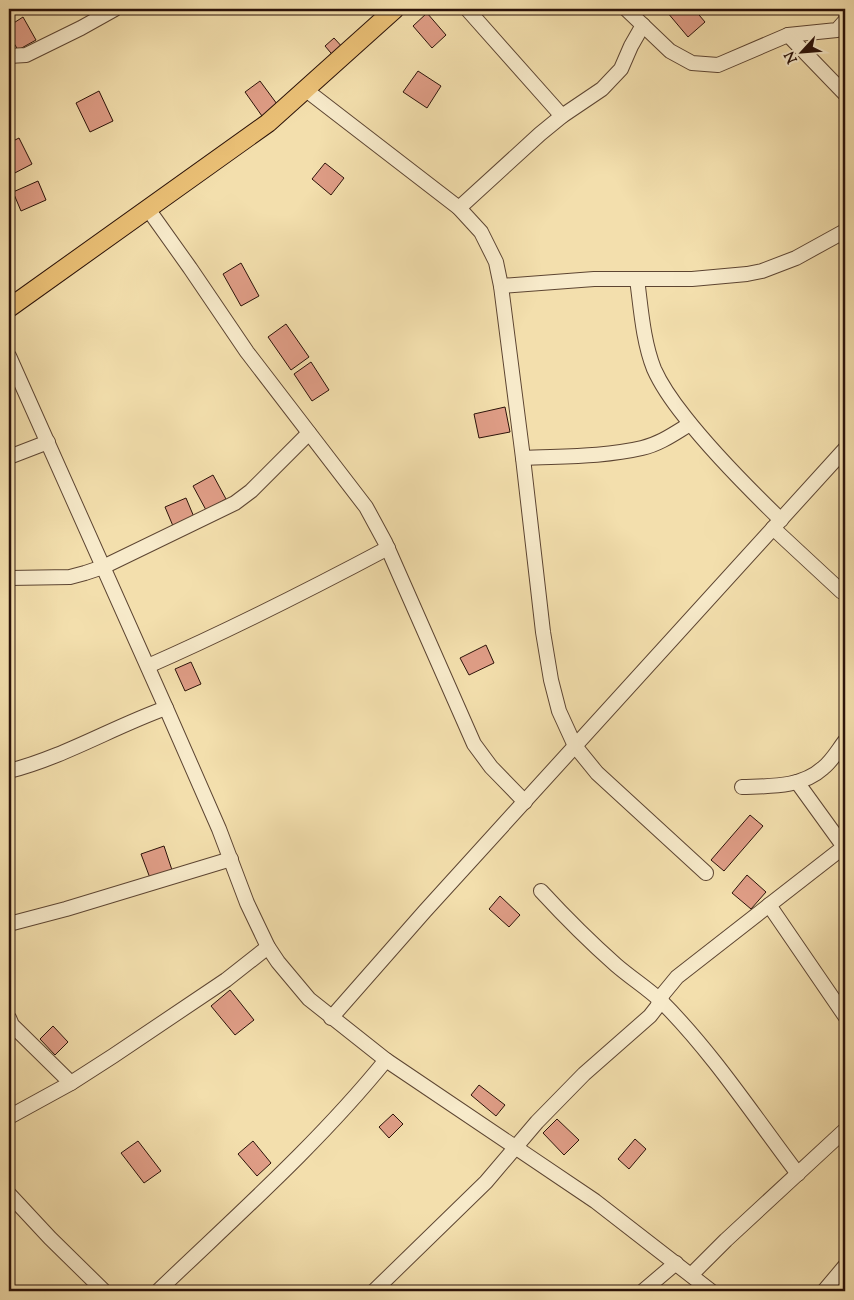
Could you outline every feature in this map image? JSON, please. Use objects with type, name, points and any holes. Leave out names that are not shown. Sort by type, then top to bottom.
[{"type":"main road","points":[[9,308],[268,123],[395,9]]},
{"type":"street","points":[[9,56],[26,55],[115,9]]},
{"type":"street","points":[[467,9],[562,116]]},
{"type":"street","points":[[626,9],[670,51],[692,63],[718,65],[788,35],[837,30],[845,21]]},
{"type":"street","points":[[459,208],[540,134],[562,116],[602,89],[621,69],[643,25]]},
{"type":"street","points":[[788,35],[845,94]]},
{"type":"street","points":[[306,90],[459,208],[481,232],[496,262],[501,286],[543,632],[551,680],[559,711],[575,746],[597,773],[706,873]]},
{"type":"street","points":[[148,209],[247,352],[366,506],[388,548],[474,744],[491,767],[525,802]]},
{"type":"street","points":[[501,286],[594,279],[692,279],[747,274],[762,271],[796,258],[845,231]]},
{"type":"street","points":[[637,279],[647,344],[654,368],[666,392],[704,442],[777,524],[842,592]]},
{"type":"street","points":[[9,356],[148,666],[231,859],[247,903],[268,947],[294,983],[309,1000],[330,1018],[386,1060],[595,1201],[711,1291]]},
{"type":"street","points":[[523,458],[604,453],[643,448],[663,440],[690,424]]},
{"type":"street","points":[[9,578],[70,577],[85,573],[235,503],[251,491],[309,433]]},
{"type":"street","points":[[9,457],[48,442]]},
{"type":"street","points":[[330,1018],[845,449]]},
{"type":"street","points":[[148,666],[204,642],[388,548]]},
{"type":"street","points":[[9,771],[65,751],[124,724],[166,708]]},
{"type":"street","points":[[742,787],[787,786],[811,777],[824,768],[845,741]]},
{"type":"street","points":[[374,1291],[486,1182],[537,1122],[584,1074],[650,1016],[663,994],[677,977],[845,847],[797,782]]},
{"type":"street","points":[[9,924],[66,909],[231,859]]},
{"type":"street","points":[[541,891],[606,956],[660,1000],[730,1082],[798,1174]]},
{"type":"street","points":[[769,905],[845,1016]]},
{"type":"street","points":[[9,1118],[71,1082],[226,980],[268,947]]},
{"type":"street","points":[[9,1018],[12,1024],[71,1082]]},
{"type":"street","points":[[158,1291],[316,1141],[386,1060]]},
{"type":"street","points":[[691,1275],[845,1130]]},
{"type":"street","points":[[9,1194],[104,1291]]},
{"type":"street","points":[[643,1291],[676,1263]]},
{"type":"street","points":[[824,1291],[845,1266]]},
{"type":"building","points":[[671,9],[694,9],[705,22],[688,37],[667,12]]},
{"type":"building","points":[[427,13],[446,35],[432,48],[413,26]]},
{"type":"building","points":[[23,17],[36,40],[18,50],[9,35],[9,26]]},
{"type":"building","points":[[334,38],[345,50],[336,59],[325,46]]},
{"type":"building","points":[[418,71],[441,86],[427,108],[403,92]]},
{"type":"building","points":[[260,81],[277,104],[262,116],[245,92]]},
{"type":"building","points":[[99,91],[113,121],[90,132],[76,103]]},
{"type":"building","points":[[19,138],[32,164],[9,176],[9,143]]},
{"type":"building","points":[[325,163],[344,178],[331,195],[312,179]]},
{"type":"building","points":[[38,181],[46,200],[21,211],[13,192]]},
{"type":"building","points":[[241,263],[259,296],[241,306],[223,274]]},
{"type":"building","points":[[286,324],[309,357],[291,370],[268,337]]},
{"type":"building","points":[[311,362],[329,390],[312,401],[294,374]]},
{"type":"building","points":[[505,407],[510,432],[479,438],[474,414]]},
{"type":"building","points":[[213,475],[226,499],[206,510],[193,486]]},
{"type":"building","points":[[186,498],[194,517],[173,526],[165,507]]},
{"type":"building","points":[[486,645],[494,663],[469,675],[460,658]]},
{"type":"building","points":[[191,662],[201,684],[185,691],[175,669]]},
{"type":"building","points":[[750,815],[763,826],[724,871],[711,860]]},
{"type":"building","points":[[164,846],[172,870],[150,878],[141,854]]},
{"type":"building","points":[[747,875],[766,892],[751,909],[732,893]]},
{"type":"building","points":[[500,896],[520,915],[509,927],[489,909]]},
{"type":"building","points":[[230,990],[254,1020],[235,1035],[211,1006]]},
{"type":"building","points":[[53,1026],[68,1042],[55,1055],[40,1039]]},
{"type":"building","points":[[479,1085],[505,1105],[496,1116],[471,1095]]},
{"type":"building","points":[[393,1114],[403,1124],[389,1138],[379,1127]]},
{"type":"building","points":[[557,1119],[579,1140],[564,1155],[543,1133]]},
{"type":"building","points":[[635,1139],[646,1149],[629,1169],[618,1159]]},
{"type":"building","points":[[138,1141],[161,1171],[144,1183],[121,1153]]},
{"type":"building","points":[[253,1141],[271,1163],[257,1176],[238,1154]]}]
